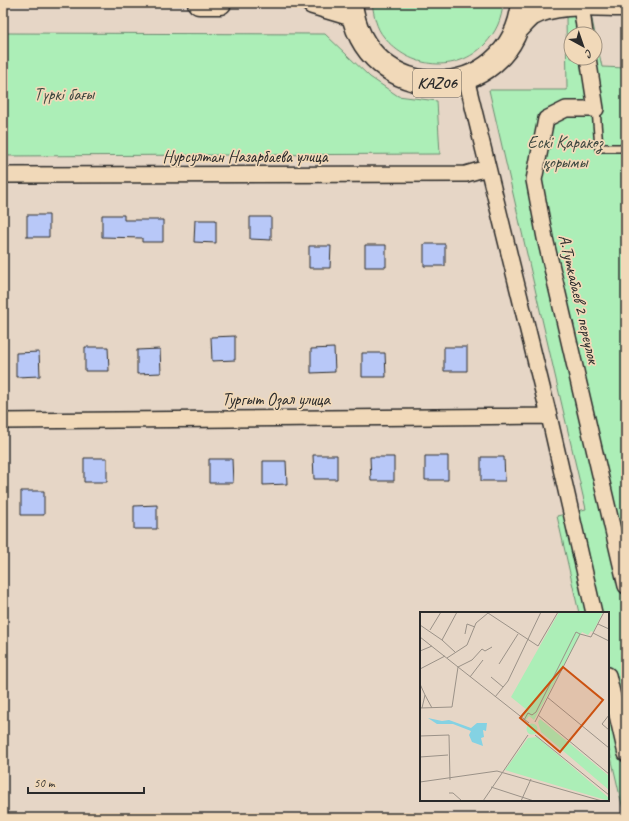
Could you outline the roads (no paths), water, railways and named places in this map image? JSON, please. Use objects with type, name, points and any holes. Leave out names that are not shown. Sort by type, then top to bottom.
[{"type":"main road","points":[[199,3],[220,3]]},
{"type":"main road","name":"KАZ06","points":[[313,3],[352,9],[357,29],[363,42],[382,64],[408,78],[430,83],[452,82],[466,78],[491,64],[502,54],[511,42],[517,28],[523,3]]},
{"type":"main road","name":"KАZ06","points":[[517,28],[531,16],[546,9],[566,4],[626,5]]},
{"type":"street","points":[[581,4],[584,26]]},
{"type":"street","points":[[589,66],[596,109]]},
{"type":"street","points":[[466,78],[549,416],[594,612]]},
{"type":"street","name":"А.Туткабаев 2 переулок","points":[[596,109],[566,109],[546,119],[534,180],[547,245],[626,586]]},
{"type":"street","name":"Нурсултан Назарбаева улица","points":[[3,175],[466,174],[487,168]]},
{"type":"street","name":"Тургыт Озал улица","points":[[3,421],[549,416]]},
{"type":"street","points":[[609,679],[626,754]]},
{"type":"lane","points":[[596,109],[599,148],[626,148]]},
{"type":"park label","name":"Түркі бағы","points":[[64,94]]},
{"type":"park label","name":"Ескі Қаракөз қорымы","points":[[565,152]]}]
